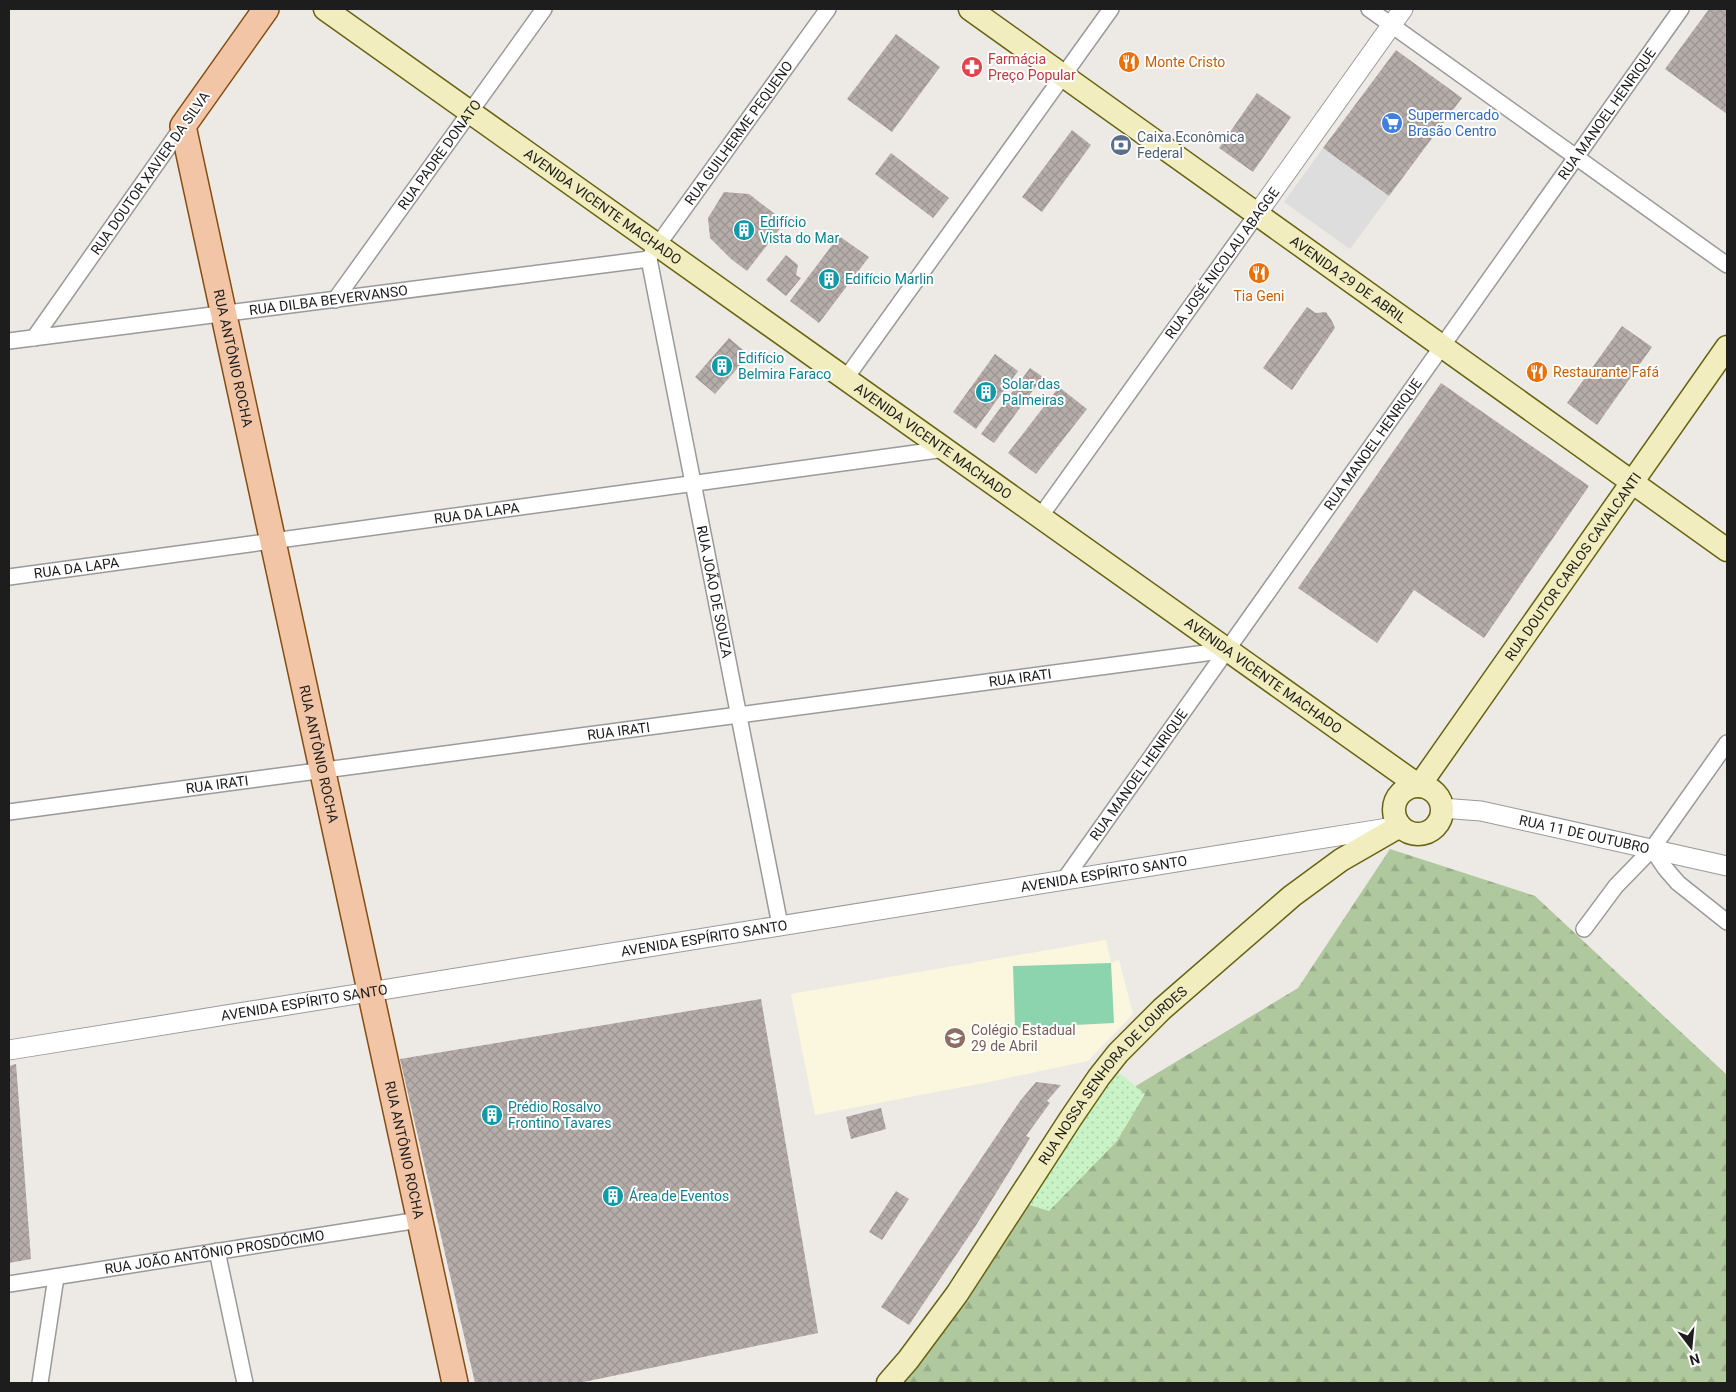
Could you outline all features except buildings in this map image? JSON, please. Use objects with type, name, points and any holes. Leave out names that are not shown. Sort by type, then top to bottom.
[{"type":"main road","name":"RUA DOUTOR XAVIER DA SILVA","points":[[183,126],[266,9]]},
{"type":"main road","name":"AVENIDA VICENTE MACHADO","points":[[325,9],[470,112],[653,252],[846,378],[1419,786]]},
{"type":"main road","name":"AVENIDA 29 DE ABRIL","points":[[970,9],[1727,550]]},
{"type":"main road","name":"RUA ANTÔNIO ROCHA","points":[[183,126],[454,1383]]},
{"type":"main road","name":"RUA DOUTOR CARLOS CAVALCANTI","points":[[1419,786],[1727,347]]},
{"type":"main road","points":[[1411,786],[1419,786],[1426,787],[1437,795],[1442,808],[1438,822],[1427,832],[1412,833],[1400,826],[1396,819],[1394,803],[1404,790],[1411,786]]},
{"type":"main road","name":"RUA NOSSA SENHORA DE LOURDES","points":[[888,1383],[908,1360],[957,1294],[1071,1118],[1118,1053],[1162,1009],[1292,896],[1342,860],[1400,826]]},
{"type":"street","name":"RUA PADRE DONATO","points":[[336,300],[544,9]]},
{"type":"street","name":"RUA GUILHERME PEQUENO","points":[[653,252],[828,9]]},
{"type":"street","points":[[846,378],[1111,9]]},
{"type":"street","points":[[1369,9],[1727,265]]},
{"type":"street","name":"RUA JOSÉ NICOLAU ABAGGE","points":[[1040,517],[1404,9]]},
{"type":"street","name":"RUA MANOEL HENRIQUE","points":[[1064,880],[1682,9]]},
{"type":"street","name":"RUA DOUTOR XAVIER DA SILVA","points":[[34,338],[183,126]]},
{"type":"street","name":"RUA DILBA BEVERVANSO","points":[[9,341],[336,300],[653,252]]},
{"type":"street","name":"RUA JOÃO DE SOUZA","points":[[653,252],[693,483],[780,925]]},
{"type":"street","name":"RUA DA LAPA","points":[[9,577],[945,449]]},
{"type":"street","name":"RUA IRATI","points":[[9,812],[1228,650]]},
{"type":"street","points":[[1584,930],[1616,886],[1652,849],[1727,743]]},
{"type":"street","name":"RUA 11 DE OUTUBRO","points":[[1442,808],[1481,810],[1727,866]]},
{"type":"street","name":"AVENIDA ESPÍRITO SANTO","points":[[9,1050],[1400,826]]},
{"type":"street","points":[[1652,849],[1678,883],[1727,922]]},
{"type":"street","name":"RUA JOÃO ANTÔNIO PROSDÓCIMO","points":[[9,1284],[419,1220]]},
{"type":"street","points":[[217,1251],[245,1383]]},
{"type":"street","points":[[40,1383],[56,1277]]},
{"type":"shaded area","points":[[1323,148],[1389,196],[1350,249],[1284,202]]},
{"type":"shaded area","name":"Colégio Estadual 29 de Abril","points":[[1106,940],[1111,963],[1119,960],[1133,1014],[1088,1061],[815,1115],[791,994]]},
{"type":"green space","points":[[1390,849],[1535,896],[1727,1075],[1727,1383],[895,1383],[1073,1124],[1298,988]]},
{"type":"green space","points":[[1111,963],[1114,1023],[1015,1028],[1013,966]]},
{"type":"green space","points":[[1110,1065],[1145,1094],[1117,1141],[1049,1211],[1026,1204]]},
{"type":"place","name":"Monte Cristo","points":[[1129,62]]},
{"type":"place","name":"Farmácia Preço Popular","points":[[972,67]]},
{"type":"place","name":"Supermercado Brasão Centro","points":[[1392,123]]},
{"type":"place","name":"Caixa Econômica Federal","points":[[1121,145]]},
{"type":"place","name":"Edifício Vista do Mar","points":[[744,230]]},
{"type":"place","name":"Tia Geni","points":[[1259,273]]},
{"type":"place","name":"Edifício Marlin","points":[[829,279]]},
{"type":"place","name":"Edifício Belmira Faraco","points":[[722,366]]},
{"type":"place","name":"Restaurante Fafá","points":[[1537,372]]},
{"type":"place","name":"Solar das Palmeiras","points":[[986,392]]},
{"type":"place","name":"Colégio Estadual 29 de Abril","points":[[955,1038]]},
{"type":"place","name":"Prédio Rosalvo Frontino Tavares","points":[[492,1115]]},
{"type":"place","name":"Área de Eventos","points":[[613,1196]]}]
